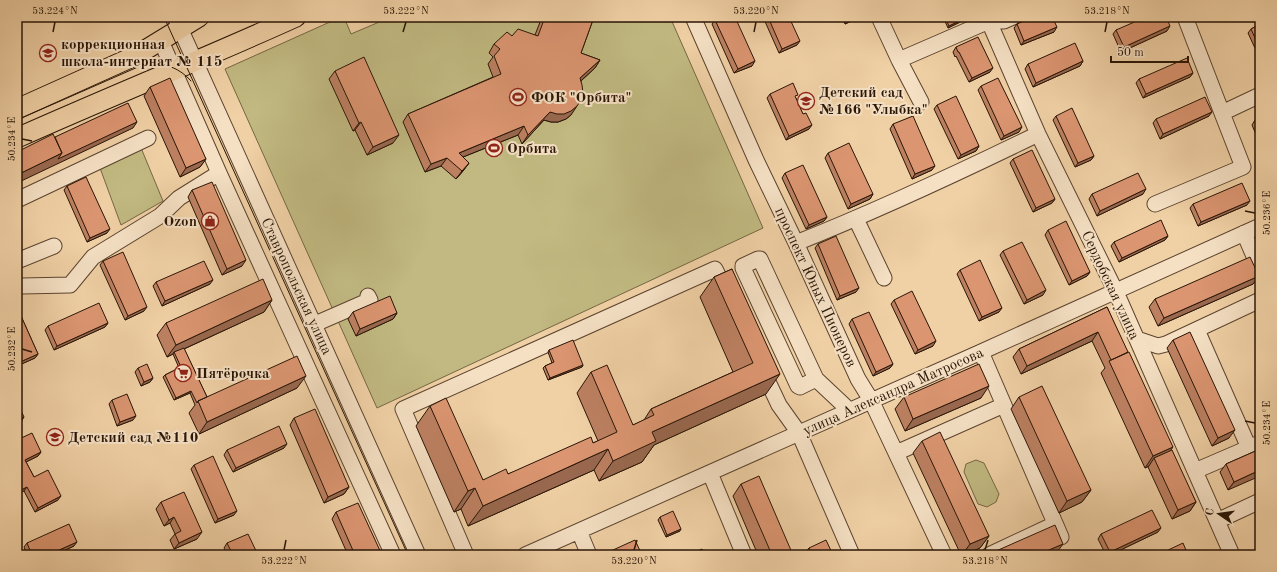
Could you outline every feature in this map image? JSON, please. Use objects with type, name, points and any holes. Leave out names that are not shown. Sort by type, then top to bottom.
[{"type":"main road","points":[[17,109],[138,55],[161,41],[177,23],[199,17]]},
{"type":"main road","points":[[17,138],[296,17]]},
{"type":"street","points":[[879,17],[921,102]]},
{"type":"street","points":[[899,60],[988,19],[1004,21],[1013,17]]},
{"type":"street","points":[[1155,204],[1243,167],[1185,17]]},
{"type":"street","name":"проспект Юных Пионеров","points":[[695,18],[756,160],[796,243],[858,379],[871,400],[944,555]]},
{"type":"street","name":"Сердобская улица","points":[[988,19],[1038,134],[1116,292],[1232,555]]},
{"type":"street","name":"Ставропольская улица","points":[[177,23],[418,555]]},
{"type":"street","name":"Ставропольская улица","points":[[161,41],[219,173],[393,555]]},
{"type":"street","points":[[1222,113],[1260,95]]},
{"type":"street","points":[[796,243],[856,219],[1038,134]]},
{"type":"street","points":[[17,200],[148,138]]},
{"type":"street","points":[[19,283],[70,285],[93,257],[160,216],[178,198],[219,173]]},
{"type":"street","points":[[856,219],[884,278]]},
{"type":"street","name":"улица Александра Матросова","points":[[525,555],[1116,292],[1260,226]]},
{"type":"street","points":[[1244,233],[1260,270]]},
{"type":"street","points":[[17,261],[54,246]]},
{"type":"street","points":[[816,379],[800,387],[798,386],[743,266],[760,259],[816,379],[849,410]]},
{"type":"street","points":[[466,555],[403,409],[715,269],[732,305]]},
{"type":"street","points":[[314,324],[370,300],[368,296]]},
{"type":"street","points":[[1136,339],[1158,346],[1166,344],[1260,300]]},
{"type":"street","points":[[1195,472],[1254,446],[1197,330]]},
{"type":"street","points":[[981,352],[1058,531],[989,555]]},
{"type":"street","points":[[756,355],[779,405],[799,433],[852,555]]},
{"type":"street","points":[[896,453],[1004,405]]},
{"type":"street","points":[[710,472],[744,555]]},
{"type":"street","points":[[1217,520],[1260,501]]},
{"type":"street","points":[[579,531],[589,555]]},
{"type":"shaded area","name":"Орбита","points":[[341,17],[344,17],[351,34],[391,17],[670,17],[763,228],[377,408],[225,69]]},
{"type":"shaded area","points":[[139,143],[163,201],[121,225],[100,168]]},
{"type":"shaded area","points":[[976,460],[984,463],[999,494],[996,502],[987,507],[978,504],[964,472],[966,464]]},
{"type":"building","name":"ФОК \"Орбита\"","points":[[545,17],[594,17],[581,53],[600,60],[580,78],[583,93],[577,106],[564,114],[550,112],[528,135],[524,126],[459,153],[469,163],[462,171],[447,158],[431,164],[408,114],[501,74],[494,56],[500,49],[494,44],[507,32],[512,36],[518,29],[538,36]]},
{"type":"building","points":[[721,17],[735,17],[755,61],[738,69],[715,20]]},
{"type":"building","points":[[768,17],[789,17],[800,41],[782,49]]},
{"type":"building","points":[[847,17],[854,17],[848,20]]},
{"type":"building","points":[[945,17],[967,17],[949,26]]},
{"type":"building","points":[[1033,17],[1052,17],[1057,27],[1024,41],[1017,24]]},
{"type":"building","points":[[1146,17],[1166,17],[1170,26],[1124,47],[1116,30]]},
{"type":"building","points":[[1260,24],[1260,49],[1251,29]]},
{"type":"building","points":[[978,37],[993,68],[972,78],[956,47]]},
{"type":"building","points":[[1075,43],[1083,61],[1036,83],[1028,64]]},
{"type":"building","points":[[364,57],[399,135],[373,147],[361,122],[359,123],[335,71]]},
{"type":"building","points":[[1187,58],[1193,73],[1146,94],[1139,79]]},
{"type":"building","points":[[170,78],[206,159],[186,168],[150,87]]},
{"type":"building","points":[[998,78],[1022,127],[1004,136],[981,86]]},
{"type":"building","points":[[793,83],[798,95],[795,96],[803,114],[806,113],[812,125],[789,136],[770,94]]},
{"type":"building","points":[[956,96],[979,146],[961,155],[937,105]]},
{"type":"building","points":[[1205,97],[1212,112],[1163,134],[1156,119]]},
{"type":"building","points":[[128,103],[137,122],[58,159],[62,153],[55,137]]},
{"type":"building","points":[[1072,108],[1094,156],[1078,163],[1056,116]]},
{"type":"building","points":[[913,116],[935,166],[915,174],[893,124]]},
{"type":"building","points":[[1260,118],[1260,133],[1255,120]]},
{"type":"building","points":[[53,134],[62,153],[17,175],[17,152]]},
{"type":"building","points":[[849,143],[873,194],[851,204],[828,153]]},
{"type":"building","points":[[1032,150],[1055,199],[1036,208],[1013,159]]},
{"type":"building","points":[[803,165],[827,217],[809,225],[785,173]]},
{"type":"building","points":[[1138,173],[1146,189],[1100,211],[1092,194]]},
{"type":"building","points":[[86,177],[110,229],[90,238],[67,186]]},
{"type":"building","points":[[212,182],[246,260],[227,269],[192,190]]},
{"type":"building","points":[[1242,183],[1250,201],[1201,222],[1193,204]]},
{"type":"building","points":[[1161,220],[1168,236],[1122,258],[1114,242]]},
{"type":"building","points":[[1066,221],[1090,272],[1072,281],[1048,230]]},
{"type":"building","points":[[836,236],[859,288],[840,296],[818,244]]},
{"type":"building","points":[[1022,242],[1046,290],[1027,300],[1003,251]]},
{"type":"building","points":[[123,252],[147,307],[128,316],[103,261]]},
{"type":"building","points":[[1250,257],[1259,276],[1164,318],[1155,299]]},
{"type":"building","points":[[980,260],[1002,308],[982,317],[960,270]]},
{"type":"building","points":[[204,261],[213,280],[165,301],[156,282]]},
{"type":"building","points":[[732,269],[780,374],[652,432],[656,441],[613,461],[608,449],[483,506],[475,488],[468,491],[430,406],[446,398],[483,480],[506,469],[508,474],[591,437],[593,443],[617,432],[591,372],[607,365],[633,425],[654,415],[651,409],[753,363],[714,277]]},
{"type":"building","points":[[263,279],[272,300],[176,345],[166,323]]},
{"type":"building","points":[[912,291],[936,341],[918,350],[894,300]]},
{"type":"building","points":[[390,296],[397,313],[360,329],[353,312]]},
{"type":"building","points":[[99,303],[108,323],[57,346],[48,326]]},
{"type":"building","points":[[17,307],[38,354],[20,362],[17,356]]},
{"type":"building","points":[[1107,307],[1128,352],[1111,360],[1098,332],[1027,366],[1019,349]]},
{"type":"building","points":[[869,312],[893,364],[876,372],[852,319]]},
{"type":"building","points":[[1190,332],[1235,430],[1218,438],[1173,340]]},
{"type":"building","points":[[573,340],[583,365],[550,378],[545,366],[554,362],[549,350]]},
{"type":"building","points":[[184,348],[207,397],[198,401],[197,403],[191,391],[176,398],[165,375],[181,367],[174,352]]},
{"type":"building","points":[[1129,352],[1173,447],[1153,456],[1109,361]]},
{"type":"building","points":[[297,356],[306,376],[207,422],[198,401]]},
{"type":"building","points":[[147,364],[153,378],[144,382],[138,368]]},
{"type":"building","points":[[979,364],[989,386],[913,419],[904,397]]},
{"type":"building","points":[[1042,386],[1091,490],[1067,501],[1019,397]]},
{"type":"building","points":[[127,394],[136,416],[120,422],[112,400]]},
{"type":"building","points":[[17,402],[24,417],[17,421]]},
{"type":"building","points":[[315,409],[349,487],[328,497],[294,418]]},
{"type":"building","points":[[279,426],[287,444],[236,468],[227,450]]},
{"type":"building","points":[[940,432],[989,536],[970,544],[922,441]]},
{"type":"building","points":[[32,433],[41,452],[25,460],[34,477],[48,470],[61,496],[38,508],[27,487],[17,492],[17,440]]},
{"type":"building","points":[[1260,449],[1260,470],[1234,482],[1226,464]]},
{"type":"building","points":[[1172,450],[1196,502],[1178,510],[1154,458]]},
{"type":"building","points":[[213,456],[237,511],[218,519],[194,465]]},
{"type":"building","points":[[759,476],[793,555],[772,555],[741,484]]},
{"type":"building","points":[[184,492],[202,532],[179,543],[175,534],[181,531],[174,517],[169,520],[161,502]]},
{"type":"building","points":[[358,503],[382,555],[355,555],[336,512]]},
{"type":"building","points":[[1152,510],[1161,528],[1110,552],[1101,534]]},
{"type":"building","points":[[673,511],[681,529],[667,535],[660,517]]},
{"type":"building","points":[[69,524],[77,542],[48,555],[32,555],[27,543]]},
{"type":"building","points":[[1055,525],[1063,544],[1037,555],[987,555]]},
{"type":"building","points":[[248,534],[258,555],[233,555],[227,543]]},
{"type":"building","points":[[635,540],[642,555],[602,555]]},
{"type":"building","points":[[826,540],[833,555],[812,555],[809,548]]},
{"type":"building","points":[[1183,543],[1188,555],[1167,555],[1166,551]]},
{"type":"building","points":[[702,549],[705,555],[689,555]]},
{"type":"building","points":[[213,551],[215,555],[204,555]]},
{"type":"tram line","points":[[164,17],[408,555]]},
{"type":"tram line","points":[[17,120],[147,63],[172,67],[187,76],[191,81]]},
{"type":"place","name":"коррекционная школа-интернат № 115","points":[[48,53]]},
{"type":"place","name":"ФОК \"Орбита\"","points":[[518,97]]},
{"type":"place","name":"Детский сад №166 \"Улыбка\"","points":[[806,101]]},
{"type":"place","name":"Орбита","points":[[494,148]]},
{"type":"place","name":"Ozon","points":[[210,221]]},
{"type":"place","name":"Пятёрочка","points":[[183,373]]},
{"type":"place","name":"Детский сад №110","points":[[55,437]]}]
